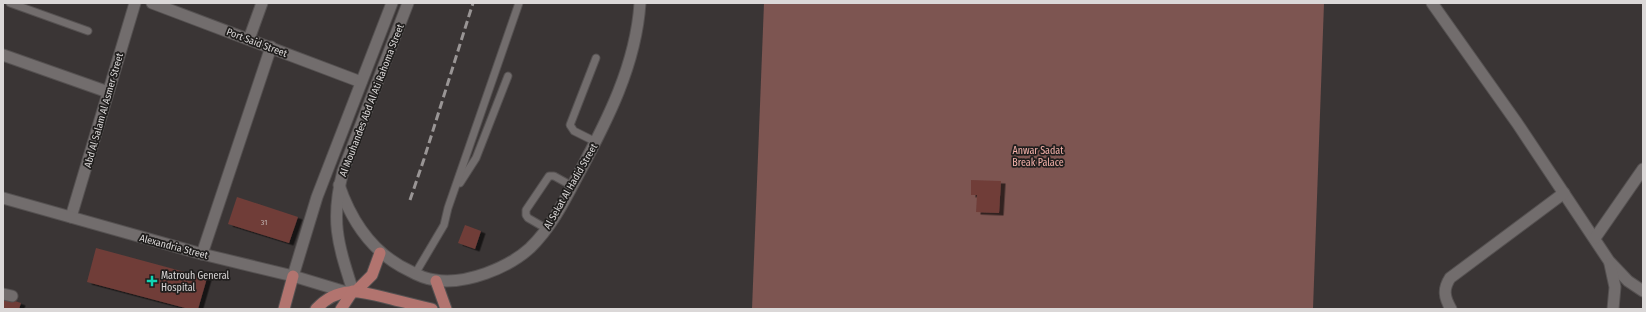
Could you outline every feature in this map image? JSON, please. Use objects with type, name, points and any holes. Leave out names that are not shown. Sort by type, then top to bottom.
[{"type":"main road","points":[[341,309],[352,291],[372,275],[380,253]]},
{"type":"main road","points":[[284,309],[293,276]]},
{"type":"main road","points":[[436,280],[446,309]]},
{"type":"main road","points":[[316,309],[328,298],[352,291],[432,309]]},
{"type":"street","name":"Abd Al Salam Al Asmer Street","points":[[72,217],[135,3]]},
{"type":"street","name":"Port Said Street","points":[[152,3],[361,82]]},
{"type":"street","points":[[249,39],[262,3]]},
{"type":"street","name":"Al Mouhandes Abd Al Ati Rahoma Street","points":[[293,276],[317,197],[392,3]]},
{"type":"street","name":"Al Mouhandes Abd Al Ati Rahoma Street","points":[[352,291],[337,235],[336,210],[339,185],[343,171],[408,3]]},
{"type":"street","name":"Al Sekat Al Hadid Street","points":[[339,185],[344,201],[354,220],[369,242],[380,253],[415,274],[436,280],[461,280],[486,274],[503,266],[530,248],[547,229],[596,142],[629,67],[636,35],[640,3]]},
{"type":"street","points":[[1432,3],[1440,8],[1609,261],[1628,281],[1643,291]]},
{"type":"street","points":[[202,254],[271,47]]},
{"type":"street","points":[[3,55],[108,92]]},
{"type":"street","points":[[1595,238],[1643,169]]},
{"type":"street","points":[[1451,309],[1445,299],[1444,292],[1446,284],[1450,278],[1564,193]]},
{"type":"street","name":"Alexandria Street","points":[[3,198],[202,254],[352,291]]},
{"type":"street","points":[[1609,261],[1615,287],[1613,309]]},
{"type":"lane","points":[[10,3],[88,31]]},
{"type":"lane","points":[[415,274],[444,225],[454,191],[519,3]]},
{"type":"lane","points":[[596,58],[570,125],[574,131],[596,142]]},
{"type":"lane","points":[[454,191],[476,158],[508,76]]},
{"type":"lane","points":[[547,229],[528,218],[526,215],[526,210],[549,176],[554,176],[572,186]]},
{"type":"green space","name":"Anwar Sadat Break Palace","points":[[764,3],[1324,3],[1313,309],[752,309]]},
{"type":"building","points":[[971,180],[1001,181],[999,213],[976,212],[977,195],[971,195]]},
{"type":"building","points":[[237,197],[298,217],[289,243],[228,224]]},
{"type":"building","points":[[465,225],[481,231],[475,249],[458,243]]},
{"type":"building","points":[[96,248],[207,278],[198,309],[189,309],[87,282]]},
{"type":"building","points":[[3,297],[21,303],[19,309],[3,309]]},
{"type":"railway","points":[[410,200],[473,3]]},
{"type":"place","name":"Matrouh General Hospital","points":[[152,281]]}]
